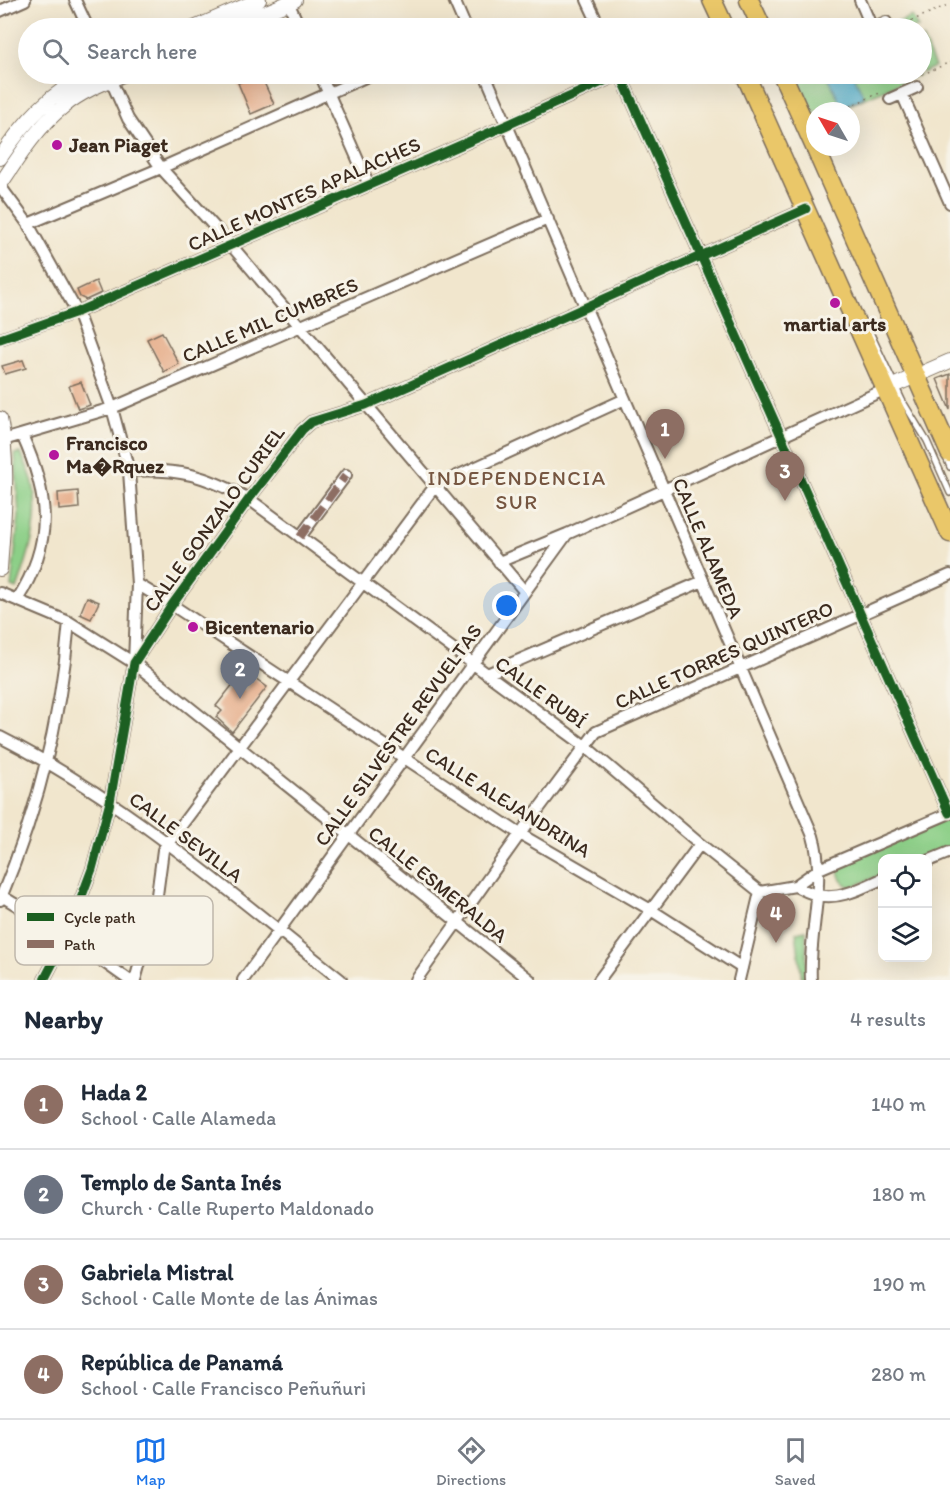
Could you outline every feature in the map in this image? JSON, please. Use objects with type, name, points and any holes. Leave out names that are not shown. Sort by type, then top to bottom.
[{"type":"main road","points":[[712,0],[718,18]]},
{"type":"main road","points":[[749,0],[757,18]]},
{"type":"main road","points":[[750,84],[890,387],[950,533]]},
{"type":"main road","points":[[787,84],[806,127]]},
{"type":"main road","points":[[819,156],[909,375],[950,453]]},
{"type":"street","points":[[0,11],[25,0]]},
{"type":"street","points":[[75,0],[83,18]]},
{"type":"street","points":[[217,18],[259,0]]},
{"type":"street","points":[[454,0],[462,18]]},
{"type":"street","points":[[587,0],[595,18]]},
{"type":"street","points":[[860,0],[868,18]]},
{"type":"street","points":[[252,18],[290,1],[296,18]]},
{"type":"street","points":[[0,158],[26,122],[51,97],[70,84]]},
{"type":"street","points":[[97,84],[63,106],[38,132],[0,186],[28,224],[77,312],[112,408],[129,471],[137,584],[134,663]]},
{"type":"street","points":[[112,84],[128,119],[161,168],[231,245],[525,592]]},
{"type":"street","points":[[324,84],[369,185]]},
{"type":"street","points":[[28,224],[161,168],[348,84]]},
{"type":"street","name":"CALLE ALAMEDA","points":[[489,84],[813,836],[818,853],[819,869],[810,945],[811,980]]},
{"type":"street","name":"CALLE MONTES APALACHES","points":[[0,339],[77,312],[598,84]]},
{"type":"street","points":[[624,84],[950,813],[819,869],[795,886],[760,891],[739,980]]},
{"type":"street","points":[[890,99],[917,87]]},
{"type":"street","points":[[902,94],[950,203]]},
{"type":"street","name":"CALLE GONZALO CURIEL","points":[[82,896],[92,869],[110,802],[134,663],[172,605],[306,425],[366,405],[806,209]]},
{"type":"street","name":"CALLE MIL CUMBRES","points":[[2,441],[112,408],[548,219]]},
{"type":"street","points":[[890,387],[909,375],[950,361]]},
{"type":"street","name":"CALLE SILVESTRE REVUELTAS","points":[[243,980],[567,534],[890,387]]},
{"type":"street","points":[[157,896],[163,850],[168,842],[435,486],[625,399]]},
{"type":"street","points":[[0,418],[3,520],[0,569]]},
{"type":"street","points":[[16,600],[32,575],[39,554],[44,513],[37,471],[21,435]]},
{"type":"street","name":"CALLE RUBÍ","points":[[129,471],[161,469],[193,474],[221,484],[249,499],[585,746],[700,844],[760,891]]},
{"type":"street","points":[[300,537],[346,475]]},
{"type":"street","points":[[499,562],[567,534]]},
{"type":"street","name":"CALLE TORRES QUINTERO","points":[[416,980],[596,732],[950,575]]},
{"type":"street","points":[[487,674],[703,581]]},
{"type":"street","name":"CALLE ALEJANDRINA","points":[[137,584],[520,834],[651,910],[742,968]]},
{"type":"street","name":"CALLE ESMERALDA","points":[[0,593],[69,622],[134,663],[530,980]]},
{"type":"street","points":[[15,905],[1,897],[37,803],[60,705],[69,622]]},
{"type":"street","name":"CALLE SEVILLA","points":[[0,737],[110,802],[168,842],[341,980]]},
{"type":"street","points":[[605,978],[651,910],[700,844]]},
{"type":"street","points":[[932,859],[950,852]]},
{"type":"street","points":[[795,886],[817,895],[833,896],[852,892],[878,881]]},
{"type":"street","name":"CALLE GONZALO CURIEL","points":[[44,980],[52,965]]},
{"type":"street","points":[[108,965],[129,980]]},
{"type":"street","points":[[135,980],[140,965]]},
{"type":"lane","points":[[866,324],[890,387],[927,441],[950,493]]},
{"type":"lane","points":[[909,375],[950,467]]},
{"type":"path","points":[[911,18],[950,4]]},
{"type":"green space","points":[[795,84],[897,84],[856,102],[806,102],[806,109]]},
{"type":"green space","points":[[21,453],[32,480],[36,511],[29,550],[17,589],[11,587],[19,516],[15,454]]},
{"type":"green space","points":[[950,816],[950,846],[931,854],[878,854],[878,877],[851,887],[841,880],[839,874],[843,863]]},
{"type":"green space","points":[[806,930],[807,980],[802,980],[796,932]]},
{"type":"water","points":[[832,84],[858,84],[864,97],[853,102],[840,102]]},
{"type":"building","points":[[238,84],[265,84],[274,104],[251,114]]},
{"type":"building","points":[[96,281],[101,293],[86,300],[80,297],[77,290]]},
{"type":"building","points":[[162,332],[179,364],[164,372],[147,339]]},
{"type":"building","points":[[23,360],[26,368],[5,374],[2,366]]},
{"type":"building","points":[[950,374],[950,410],[937,379]]},
{"type":"building","points":[[81,382],[90,405],[78,409],[69,386]]},
{"type":"building","points":[[78,491],[79,508],[59,510],[58,493]]},
{"type":"building","points":[[87,597],[99,602],[91,619],[80,614]]},
{"type":"building","points":[[255,678],[267,687],[232,732],[216,717],[222,711],[216,706],[234,683],[244,691]]},
{"type":"marked path","points":[[300,537],[346,475]]},
{"type":"cycle path","points":[[0,339],[77,312],[598,84]]},
{"type":"cycle path","points":[[624,84],[949,813]]},
{"type":"cycle path","points":[[82,896],[92,869],[110,802],[134,663],[172,605],[302,430],[311,422],[366,405],[806,209]]},
{"type":"cycle path","points":[[44,980],[52,965]]},
{"type":"place","name":"Jean Piaget","points":[[57,145]]},
{"type":"place","name":"martial arts","points":[[835,303]]},
{"type":"place","name":"Francisco Ma�Rquez","points":[[54,455]]},
{"type":"place","name":"Hada 2","points":[[665,459]]},
{"type":"place","name":"Gabriela Mistral","points":[[785,501]]},
{"type":"place","name":"Bicentenario","points":[[193,627]]},
{"type":"place","name":"Templo de Santa Inés","points":[[240,699]]},
{"type":"place","name":"República de Panamá","points":[[776,943]]},
{"type":"district","name":"INDEPENDENCIA SUR","points":[[517,489]]}]
